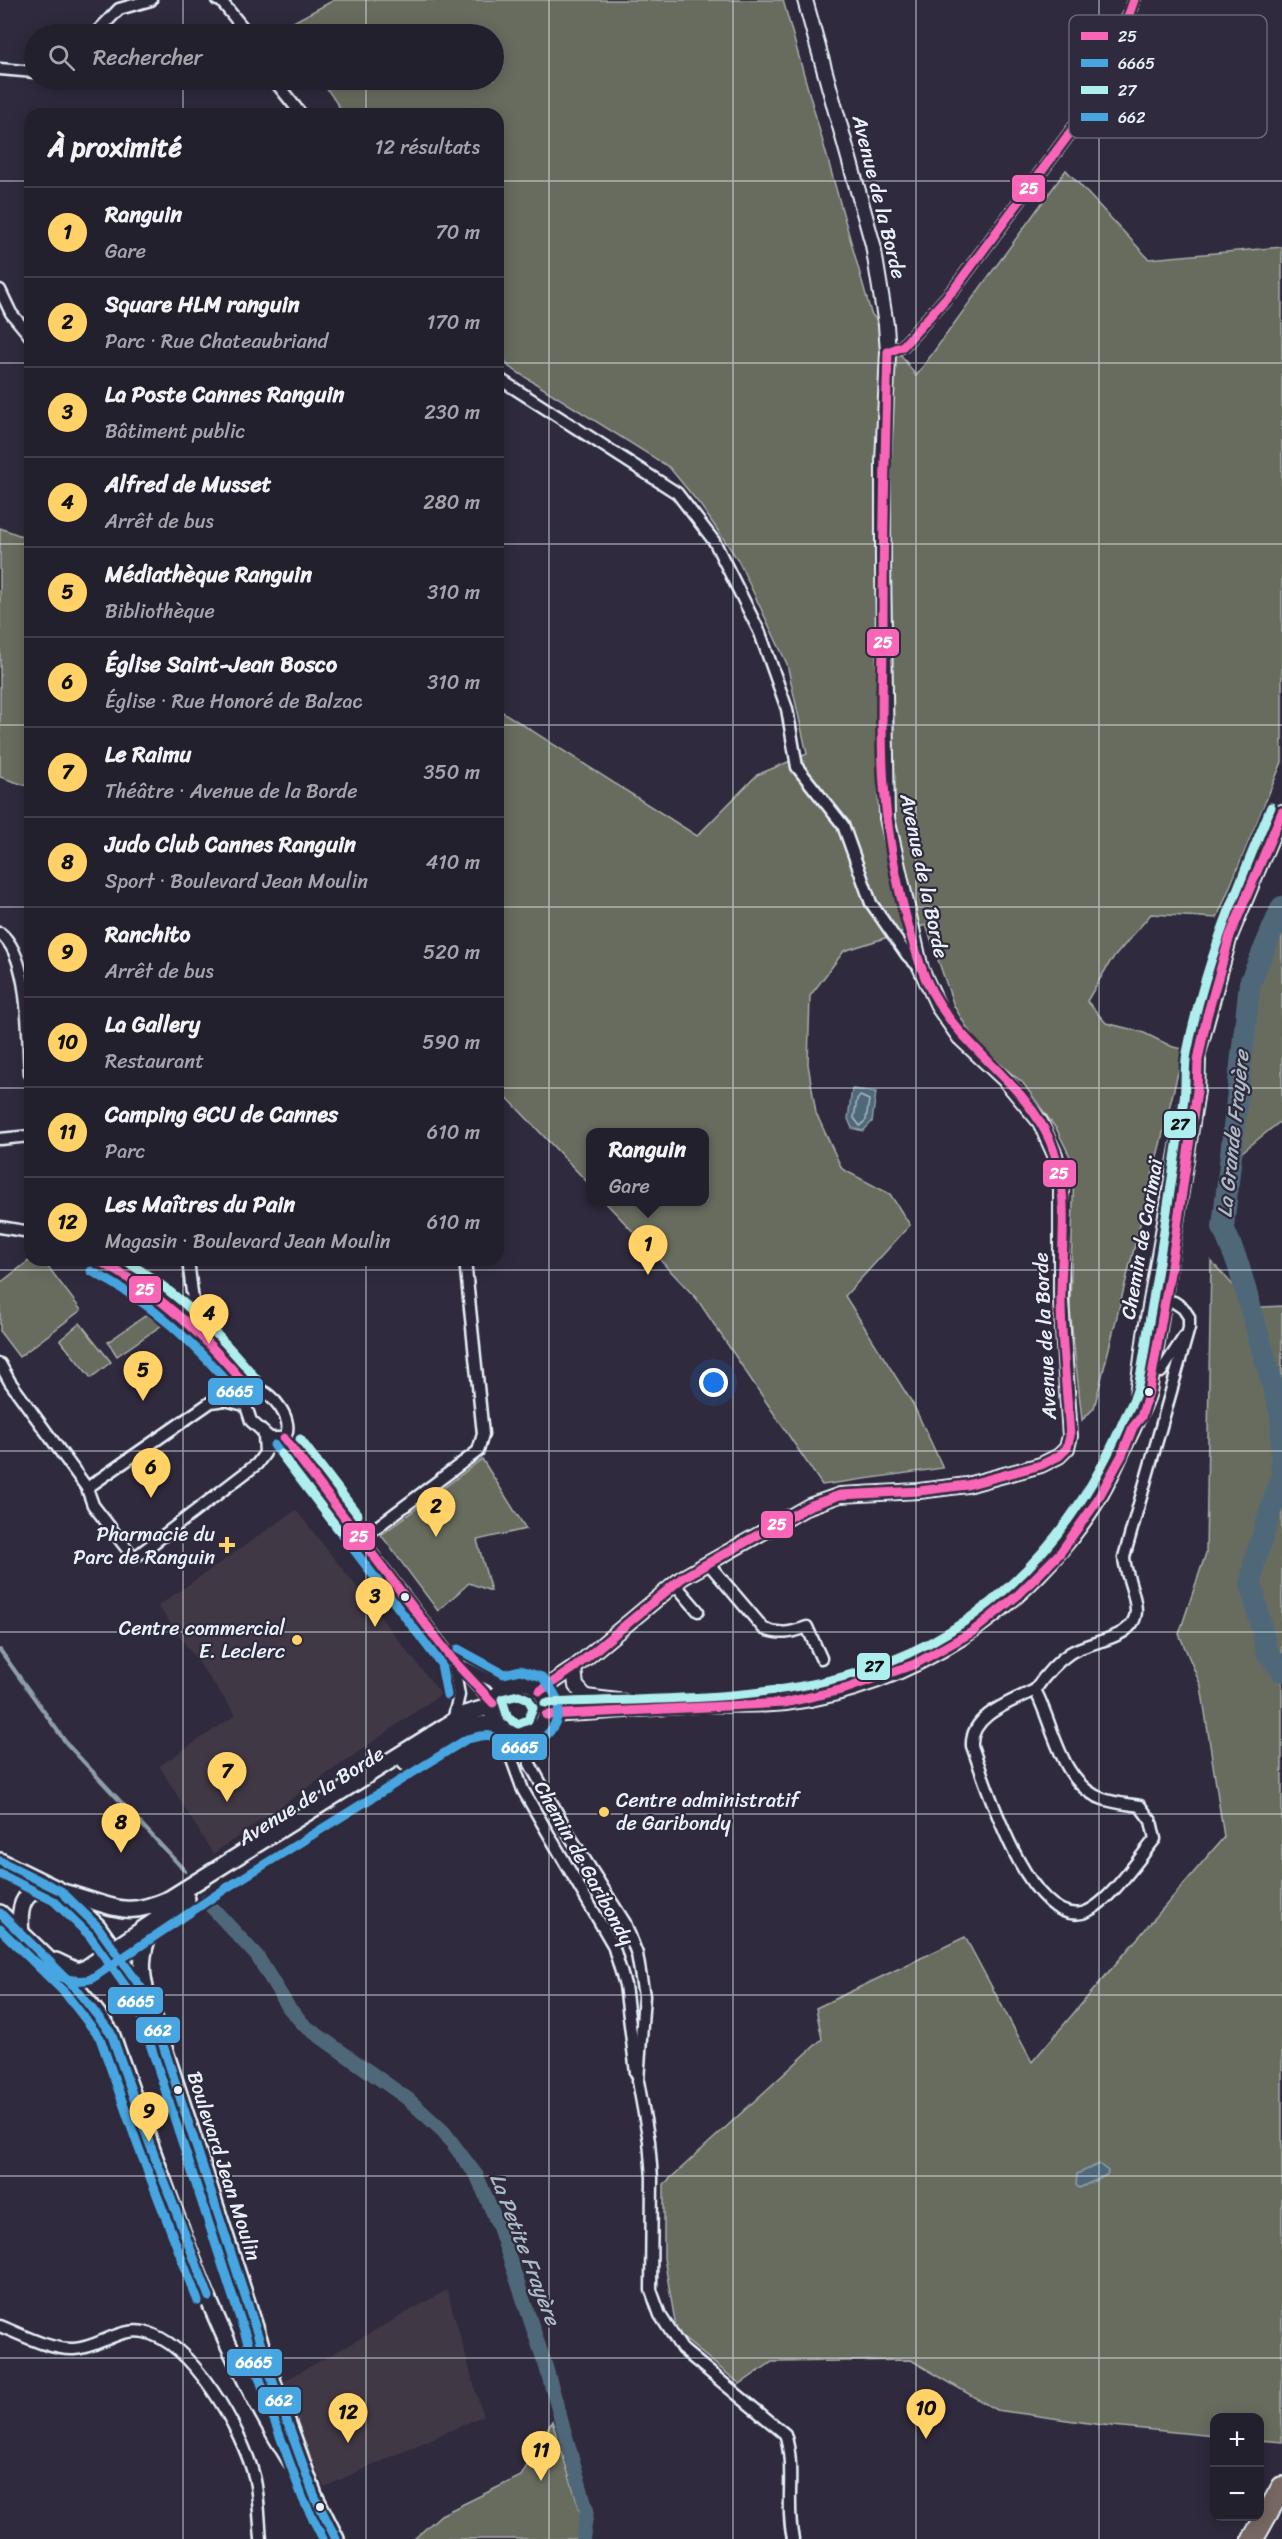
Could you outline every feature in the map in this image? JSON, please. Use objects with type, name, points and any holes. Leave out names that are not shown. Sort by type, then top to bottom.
[{"type":"highway","points":[[1253,2539],[1282,2487]]},
{"type":"main road","points":[[21,1933],[19,1914],[28,1895],[37,1890],[61,1891],[123,1909],[155,1905],[453,1721],[465,1714],[492,1705]]},
{"type":"main road","name":"Avenue de la Borde","points":[[40,1951],[76,1971],[86,1968],[221,1877],[464,1727],[495,1723]]},
{"type":"main road","name":"Boulevard Jean Moulin","points":[[0,1861],[61,1891],[116,1949],[147,1996],[218,2218],[314,2496],[336,2539]]},
{"type":"main road","points":[[0,1913],[40,1951],[102,2019],[111,2033],[149,2142],[215,2311],[262,2412],[314,2496]]},
{"type":"main road","points":[[147,1996],[142,1977],[142,1958],[145,1944],[156,1921]]},
{"type":"street","points":[[105,24],[119,9],[151,0]]},
{"type":"street","points":[[217,0],[221,1],[240,24]]},
{"type":"street","name":"Avenue de la Borde","points":[[708,1563],[810,1506],[840,1495],[919,1491],[968,1485],[1041,1465],[1059,1456],[1067,1448],[1070,1436],[1061,1301],[1061,1185],[1055,1155],[1040,1122],[1005,1080],[960,1038],[939,1008],[921,969],[885,798],[883,463],[888,352],[873,244],[805,0]]},
{"type":"street","points":[[1129,15],[1134,0]]},
{"type":"street","points":[[0,69],[24,71]]},
{"type":"street","points":[[282,90],[296,108]]},
{"type":"street","points":[[888,352],[903,346],[955,288],[1069,135]]},
{"type":"street","points":[[0,290],[11,313],[24,329]]},
{"type":"street","points":[[504,382],[677,493],[714,542],[760,633],[787,709],[797,766],[843,825],[871,903],[907,955],[921,969]]},
{"type":"street","name":"Chemin de Carimaï","points":[[1133,1427],[1134,1406],[1159,1300],[1188,1090],[1230,936],[1282,812]]},
{"type":"street","points":[[0,933],[17,955],[24,998]]},
{"type":"street","points":[[0,1139],[24,1137]]},
{"type":"street","points":[[0,1227],[24,1229]]},
{"type":"street","points":[[109,1266],[137,1280],[186,1320],[250,1390],[263,1390],[278,1406],[288,1427],[284,1438]]},
{"type":"street","points":[[186,1320],[194,1309],[189,1266]]},
{"type":"street","points":[[361,1539],[478,1451],[483,1434],[466,1266]]},
{"type":"street","points":[[1035,1690],[1064,1759],[1077,1782],[1101,1798],[1140,1806],[1151,1821],[1155,1839],[1102,1901],[1084,1913],[1072,1914],[1061,1910],[1031,1884],[1013,1851],[972,1746],[972,1734],[980,1721],[1035,1690],[1047,1671],[1071,1652],[1132,1627],[1136,1608],[1125,1574],[1124,1557],[1189,1328],[1189,1317],[1183,1308],[1159,1300]]},
{"type":"street","name":"Chemin de Carimaï","points":[[546,1715],[603,1713],[639,1708],[784,1703],[812,1698],[875,1680],[945,1649],[972,1632],[1018,1595],[1060,1553],[1095,1504],[1122,1455],[1133,1427],[1141,1417],[1156,1375],[1159,1300]]},
{"type":"street","points":[[1156,1375],[1189,1328]]},
{"type":"street","points":[[0,1364],[10,1383],[87,1488],[93,1505],[134,1558],[257,1464],[265,1453],[264,1435]]},
{"type":"street","points":[[1156,1375],[1166,1371],[1173,1376],[1173,1390]]},
{"type":"street","points":[[250,1390],[244,1405],[251,1421],[264,1435],[276,1439],[284,1438]]},
{"type":"street","points":[[87,1488],[211,1402],[225,1400],[244,1405]]},
{"type":"street","points":[[284,1438],[452,1659],[492,1705],[495,1723],[510,1735],[525,1736],[538,1728],[546,1715],[546,1702],[540,1691],[527,1683],[511,1683],[504,1687],[492,1705]]},
{"type":"street","points":[[540,1691],[574,1668],[675,1584],[708,1563],[764,1629],[777,1634],[791,1633],[807,1627],[821,1658]]},
{"type":"street","points":[[675,1584],[698,1611]]},
{"type":"street","points":[[452,1659],[487,1680],[504,1687]]},
{"type":"street","points":[[452,1659],[459,1695],[453,1721]]},
{"type":"street","name":"Chemin de Carimaï","points":[[574,1668],[576,1686],[586,1697],[626,1702],[639,1708]]},
{"type":"street","name":"Chemin de Garibondy","points":[[510,1735],[507,1746],[523,1790],[613,1944],[625,1985],[632,2060],[649,2141],[652,2178],[651,2290],[660,2314],[682,2349],[785,2434],[792,2454],[790,2524],[793,2539]]},
{"type":"street","name":"Chemin de Garibondy","points":[[525,1736],[530,1764],[607,1899],[625,1923],[637,1954],[644,1996],[638,2080]]},
{"type":"street","points":[[0,2326],[53,2346],[74,2349],[96,2344],[122,2333],[144,2332],[168,2343],[198,2372],[226,2408],[243,2445],[254,2477],[261,2539]]},
{"type":"shaded area","points":[[296,1510],[441,1694],[213,1854],[159,1766],[236,1715],[158,1606]]},
{"type":"shaded area","points":[[447,2290],[483,2416],[324,2487],[304,2442],[284,2381]]},
{"type":"green space","points":[[334,0],[783,0],[871,313],[916,376],[1066,170],[1149,259],[1282,247],[1282,762],[1217,918],[1151,914],[1110,962],[1087,1001],[1106,1023],[1142,1032],[1173,1047],[1184,1049],[1094,1408],[1082,1420],[1070,1310],[1074,1165],[1057,1130],[1023,1083],[978,1046],[954,1006],[926,925],[844,951],[810,996],[808,1064],[816,1113],[842,1169],[890,1194],[910,1225],[845,1296],[913,1404],[943,1468],[822,1485],[697,1299],[609,1206],[709,1206],[709,1128],[586,1128],[586,1181],[504,1094],[504,713],[697,836],[757,775],[807,754],[787,664],[738,560],[701,506],[669,467],[509,367],[504,359],[504,108],[340,108],[328,90],[504,90],[504,24],[290,24]]},
{"type":"green space","points":[[0,528],[24,537],[24,785],[0,777]]},
{"type":"green space","points":[[1282,921],[1282,1120],[1232,1160],[1262,970]]},
{"type":"green space","points":[[1211,1261],[1241,1294],[1261,1307],[1282,1306],[1282,2442],[1264,2440],[1264,2413],[1210,2413],[1210,2436],[1102,2425],[996,2410],[911,2360],[772,2362],[740,2384],[677,2333],[664,2258],[664,2184],[822,2039],[816,2008],[965,1937],[1032,2062],[1224,1837],[1201,1686],[1179,1634],[1206,1553]]},
{"type":"green space","points":[[24,1265],[48,1266],[81,1310],[19,1357],[0,1332],[0,1283]]},
{"type":"green space","points":[[152,1311],[162,1325],[117,1356],[108,1342]]},
{"type":"green space","points":[[80,1323],[111,1362],[91,1378],[60,1340]]},
{"type":"green space","points":[[482,1459],[526,1529],[477,1540],[491,1591],[469,1583],[438,1611],[381,1535]]},
{"type":"green space","points":[[552,2421],[583,2520],[579,2539],[414,2539],[441,2515],[521,2476]]},
{"type":"water","points":[[852,1089],[876,1092],[872,1122],[863,1131],[852,1128],[848,1119]]},
{"type":"water","points":[[1099,2164],[1108,2171],[1107,2175],[1079,2188],[1076,2185],[1077,2174]]},
{"type":"waterway","name":"La Grande Frayère","points":[[1282,907],[1250,983],[1223,1227],[1238,1264],[1281,1415],[1282,1475],[1254,1563],[1251,1583],[1267,1652],[1282,1671]]},
{"type":"waterway","name":"La Petite Frayère","points":[[0,1650],[67,1744],[185,1871]]},
{"type":"waterway","name":"La Petite Frayère","points":[[206,1901],[257,1956],[289,2008],[305,2026],[408,2099],[444,2132],[477,2176],[499,2227],[546,2367],[587,2510],[583,2539]]},
{"type":"transit line","name":"25","points":[[1129,15],[1134,0]]},
{"type":"transit line","name":"25","points":[[888,352],[903,346],[955,288],[1069,134]]},
{"type":"transit line","name":"25","points":[[540,1691],[574,1668],[682,1578],[809,1506],[840,1495],[919,1491],[967,1485],[1041,1465],[1059,1456],[1067,1448],[1070,1436],[1061,1305],[1063,1201],[1057,1161],[1050,1141],[1037,1117],[1021,1095],[965,1037],[947,1016],[932,992],[913,942],[892,853],[884,785],[882,728],[888,352]]},
{"type":"transit line","name":"27","points":[[545,1703],[730,1695],[803,1686],[838,1678],[886,1663],[931,1642],[972,1616],[1009,1586],[1043,1552],[1073,1513],[1099,1471],[1137,1390],[1164,1232],[1184,1100],[1186,1059],[1194,1021],[1212,958],[1271,807]]},
{"type":"transit line","name":"25","points":[[546,1715],[784,1703],[845,1689],[915,1664],[972,1632],[1018,1595],[1060,1553],[1095,1504],[1122,1455],[1133,1427],[1141,1417],[1149,1392],[1171,1267],[1197,1091],[1198,1060],[1207,1016],[1230,936],[1282,812]]},
{"type":"transit line","name":"25","points":[[108,1266],[141,1286],[180,1317],[199,1334],[250,1390]]},
{"type":"transit line","name":"27","points":[[133,1266],[162,1285],[197,1315],[259,1382]]},
{"type":"transit line","name":"6665","points":[[91,1271],[134,1297],[173,1327],[191,1343],[241,1398]]},
{"type":"transit line","name":"25","points":[[284,1438],[452,1659],[493,1703]]},
{"type":"transit line","name":"27","points":[[300,1439],[358,1515]]},
{"type":"transit line","name":"6665","points":[[274,1445],[441,1664],[447,1695]]},
{"type":"transit line","name":"27","points":[[281,1454],[339,1530]]},
{"type":"transit line","name":"6665","points":[[34,1961],[54,1974],[68,1979],[91,1979],[228,1887],[467,1739],[482,1736],[495,1737],[511,1746],[521,1747],[537,1742],[550,1731],[558,1715],[558,1706],[555,1694],[542,1677],[520,1670],[504,1674],[458,1649]]},
{"type":"transit line","name":"27","points":[[519,1695],[528,1699],[533,1708],[528,1720],[518,1724],[508,1718],[502,1699],[519,1695]]},
{"type":"transit line","name":"662","points":[[0,1861],[61,1891],[98,1927],[147,1996],[276,2391],[314,2495],[336,2539]]},
{"type":"transit line","name":"6665","points":[[0,1874],[54,1901],[89,1935],[136,2001],[265,2395],[303,2499],[323,2539]]},
{"type":"transit line","name":"662","points":[[0,1913],[73,1985],[111,2033],[149,2142],[209,2297]]},
{"type":"transit line","name":"6665","points":[[0,1929],[65,1993],[100,2038],[138,2146],[198,2301]]},
{"type":"place","name":"Ranguin","points":[[648,1275]]},
{"type":"place","name":"Alfred de Musset","points":[[209,1344]]},
{"type":"place","name":"Médiathèque Ranguin","points":[[143,1401]]},
{"type":"place","name":"Église Saint-Jean Bosco","points":[[151,1498]]},
{"type":"place","name":"Square HLM ranguin","points":[[436,1537]]},
{"type":"place","name":"Pharmacie du Parc de Ranguin","points":[[227,1545]]},
{"type":"place","name":"La Poste Cannes Ranguin","points":[[375,1627]]},
{"type":"place","name":"Centre commercial E. Leclerc","points":[[297,1640]]},
{"type":"place","name":"Le Raimu","points":[[227,1802]]},
{"type":"place","name":"Centre administratif de Garibondy","points":[[604,1812]]},
{"type":"place","name":"Judo Club Cannes Ranguin","points":[[121,1853]]},
{"type":"place","name":"Ranchito","points":[[149,2142]]},
{"type":"place","name":"La Gallery","points":[[926,2439]]},
{"type":"place","name":"Les Maîtres du Pain","points":[[348,2443]]},
{"type":"place","name":"Camping GCU de Cannes","points":[[541,2481]]}]
